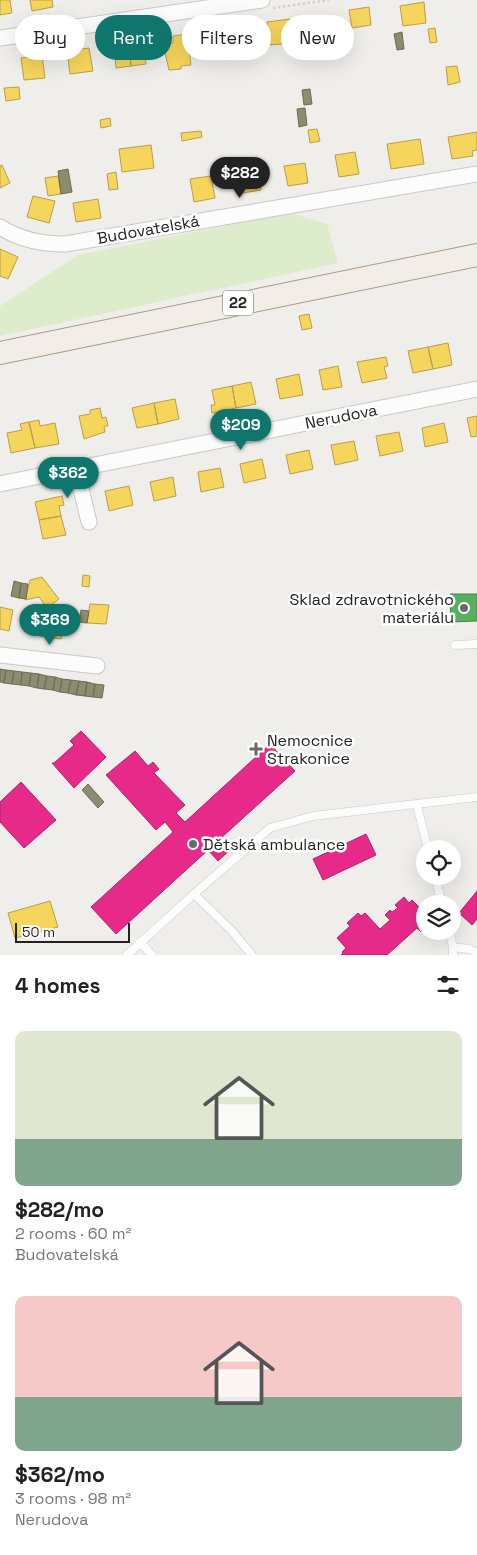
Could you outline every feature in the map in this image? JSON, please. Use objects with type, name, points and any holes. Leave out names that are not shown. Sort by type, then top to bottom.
[{"type":"main road","name":"22","points":[[0,353],[477,255]]},
{"type":"street","points":[[0,38],[262,0]]},
{"type":"street","name":"Budovatelská","points":[[0,227],[28,240],[50,244],[65,244],[477,174]]},
{"type":"street","name":"Nerudova","points":[[0,484],[477,389]]},
{"type":"street","points":[[76,469],[89,522]]},
{"type":"street","points":[[0,655],[96,666]]},
{"type":"lane","points":[[455,645],[477,644]]},
{"type":"lane","points":[[126,955],[270,828],[313,816],[477,797]]},
{"type":"lane","points":[[417,805],[426,840]]},
{"type":"lane","points":[[194,894],[231,930],[252,955]]},
{"type":"lane","points":[[140,942],[152,955]]},
{"type":"lane","points":[[453,951],[469,949],[477,953]]},
{"type":"green space","points":[[290,213],[327,224],[338,263],[0,336],[0,306],[78,255]]},
{"type":"building: Homes","points":[[0,0],[10,0],[12,13],[0,15]]},
{"type":"building: Homes","points":[[30,0],[52,0],[53,7],[32,11]]},
{"type":"building: Homes","points":[[424,2],[426,23],[403,26],[400,6]]},
{"type":"building: Homes","points":[[369,7],[371,25],[354,28],[354,15],[350,15],[349,10]]},
{"type":"building: Homes","points":[[281,20],[281,44],[271,45],[271,21]]},
{"type":"building: Homes","points":[[435,28],[437,42],[430,43],[428,29]]},
{"type":"building: Homes","points":[[182,35],[182,60],[190,60],[191,65],[181,66],[181,69],[169,70],[167,60],[172,60],[173,36]]},
{"type":"building: Homes","points":[[89,48],[93,71],[70,74],[68,60],[85,60],[85,49]]},
{"type":"building: Homes","points":[[21,60],[43,60],[45,78],[24,80]]},
{"type":"building: Homes","points":[[115,60],[130,60],[131,66],[116,68]]},
{"type":"building: Homes","points":[[130,60],[146,60],[146,64],[131,66]]},
{"type":"building: Homes","points":[[457,66],[460,82],[448,85],[446,67]]},
{"type":"building: Homes","points":[[19,87],[20,99],[6,101],[4,88]]},
{"type":"building: Homes","points":[[110,118],[111,126],[101,128],[100,120]]},
{"type":"building: Homes","points":[[317,129],[320,141],[310,143],[308,130]]},
{"type":"building: Homes","points":[[201,131],[202,137],[182,141],[181,133]]},
{"type":"building: Homes","points":[[477,132],[477,150],[472,151],[473,156],[452,159],[448,137]]},
{"type":"building: Homes","points":[[420,139],[424,164],[391,169],[387,144]]},
{"type":"building: Homes","points":[[151,145],[154,168],[122,172],[119,149]]},
{"type":"building: Homes","points":[[355,152],[359,174],[339,177],[335,155]]},
{"type":"building: Homes","points":[[305,163],[308,183],[288,186],[284,166]]},
{"type":"building: Homes","points":[[2,165],[10,183],[0,188],[0,166]]},
{"type":"building: Homes","points":[[257,169],[261,190],[237,194],[233,172]]},
{"type":"building: Homes","points":[[116,172],[118,189],[109,190],[107,174]]},
{"type":"building: Homes","points":[[58,176],[61,194],[48,196],[45,178]]},
{"type":"building: Homes","points":[[211,176],[215,198],[194,202],[190,179]]},
{"type":"building: Homes","points":[[33,196],[55,201],[49,223],[27,217]]},
{"type":"building: Homes","points":[[98,199],[101,218],[76,222],[73,203]]},
{"type":"building: Homes","points":[[0,249],[18,257],[8,279],[0,276]]},
{"type":"building: Homes","points":[[309,314],[312,328],[302,330],[299,316]]},
{"type":"building: Homes","points":[[448,343],[452,365],[433,369],[428,347]]},
{"type":"building: Homes","points":[[428,347],[433,369],[413,373],[408,351]]},
{"type":"building: Homes","points":[[386,357],[388,366],[384,367],[387,378],[362,383],[357,362]]},
{"type":"building: Homes","points":[[338,366],[342,387],[323,390],[319,370]]},
{"type":"building: Homes","points":[[299,374],[303,395],[280,399],[276,379]]},
{"type":"building: Homes","points":[[251,382],[256,404],[236,408],[232,386]]},
{"type":"building: Homes","points":[[232,386],[236,408],[212,413],[211,405],[215,405],[212,390]]},
{"type":"building: Homes","points":[[175,399],[179,419],[158,424],[154,403]]},
{"type":"building: Homes","points":[[154,403],[158,424],[137,428],[132,408]]},
{"type":"building: Homes","points":[[100,408],[102,418],[106,417],[108,426],[104,426],[105,432],[84,439],[79,416],[90,414],[90,410]]},
{"type":"building: Homes","points":[[477,416],[477,436],[471,437],[467,418]]},
{"type":"building: Homes","points":[[39,420],[40,426],[55,423],[59,444],[35,448],[29,422]]},
{"type":"building: Homes","points":[[29,422],[35,448],[11,453],[7,433],[22,430],[20,424]]},
{"type":"building: Homes","points":[[444,423],[448,442],[425,447],[422,428]]},
{"type":"building: Homes","points":[[399,432],[403,451],[380,456],[376,436]]},
{"type":"building: Homes","points":[[354,441],[358,460],[335,465],[331,445]]},
{"type":"building: Homes","points":[[309,450],[313,469],[290,474],[286,455]]},
{"type":"building: Homes","points":[[262,459],[266,478],[244,483],[240,464]]},
{"type":"building: Homes","points":[[220,468],[224,487],[201,492],[198,472]]},
{"type":"building: Homes","points":[[173,477],[176,496],[154,501],[150,482]]},
{"type":"building: Homes","points":[[129,486],[133,505],[109,511],[105,491]]},
{"type":"building: Homes","points":[[62,496],[64,505],[59,506],[61,516],[39,520],[35,502]]},
{"type":"building: Homes","points":[[61,516],[66,535],[43,539],[39,520]]},
{"type":"building: Homes","points":[[83,575],[90,576],[89,587],[82,586]]},
{"type":"building: Homes","points":[[42,577],[59,599],[47,608],[39,597],[25,600],[30,580]]},
{"type":"building: Homes","points":[[90,604],[109,605],[106,624],[87,623]]},
{"type":"building: Homes","points":[[0,607],[13,610],[9,631],[0,629]]},
{"type":"building: Homes","points":[[42,621],[64,624],[61,639],[39,636]]},
{"type":"building: Homes","points":[[50,901],[58,927],[15,938],[8,913]]},
{"type":"building: Health","points":[[81,731],[106,757],[74,788],[52,763],[74,745],[70,741]]},
{"type":"building: Health","name":"Dětská ambulance","points":[[270,744],[295,771],[221,838],[231,849],[218,861],[208,850],[116,934],[91,907],[173,832],[165,822],[156,830],[106,775],[135,751],[148,766],[153,762],[159,769],[154,773],[185,805],[176,813],[185,822]]},
{"type":"building: Health","points":[[21,782],[56,820],[24,848],[0,822],[0,802]]},
{"type":"building: Health","points":[[366,834],[376,855],[323,880],[313,859]]},
{"type":"building: Health","points":[[477,891],[477,919],[472,925],[461,915],[461,911]]},
{"type":"building: Health","points":[[404,897],[409,903],[412,900],[416,904],[416,929],[387,955],[341,955],[346,948],[337,938],[350,926],[347,923],[358,913],[361,916],[365,913],[380,929],[390,920],[385,915],[390,910],[392,912],[398,908],[395,905]]},
{"type":"building: Public","name":"Sklad zdravotnického materiálu","points":[[450,594],[477,594],[477,621],[451,622]]},
{"type":"building: Industry","points":[[402,32],[404,49],[397,50],[394,34]]},
{"type":"building: Industry","points":[[310,89],[312,104],[304,105],[302,90]]},
{"type":"building: Industry","points":[[305,108],[307,125],[299,127],[297,109]]},
{"type":"building: Industry","points":[[68,169],[72,192],[61,194],[58,171]]},
{"type":"building: Industry","points":[[14,581],[21,583],[19,598],[11,596]]},
{"type":"building: Industry","points":[[21,583],[28,584],[26,599],[19,598]]},
{"type":"building: Industry","points":[[81,610],[89,611],[87,623],[79,622]]},
{"type":"building: Industry","points":[[0,669],[6,670],[4,683],[0,682]]},
{"type":"building: Industry","points":[[6,670],[14,671],[12,684],[4,683]]},
{"type":"building: Industry","points":[[14,671],[22,672],[21,685],[12,684]]},
{"type":"building: Industry","points":[[22,672],[31,673],[29,686],[21,685]]},
{"type":"building: Industry","points":[[31,673],[39,674],[37,688],[29,686]]},
{"type":"building: Industry","points":[[39,674],[47,676],[44,689],[37,688]]},
{"type":"building: Industry","points":[[47,676],[55,677],[53,690],[44,689]]},
{"type":"building: Industry","points":[[55,677],[62,679],[60,692],[53,690]]},
{"type":"building: Industry","points":[[62,679],[71,680],[68,693],[60,692]]},
{"type":"building: Industry","points":[[71,680],[79,681],[76,695],[68,693]]},
{"type":"building: Industry","points":[[79,681],[87,682],[85,696],[76,695]]},
{"type":"building: Industry","points":[[87,682],[95,684],[93,697],[85,696]]},
{"type":"building: Industry","points":[[95,684],[104,685],[102,698],[93,697]]},
{"type":"building: Industry","points":[[88,784],[104,802],[98,808],[82,790]]},
{"type":"place","name":"Sklad zdravotnického materiálu","points":[[464,608]]},
{"type":"place","name":"Nemocnice Strakonice","points":[[256,749]]},
{"type":"place","name":"Dětská ambulance","points":[[193,844]]}]
